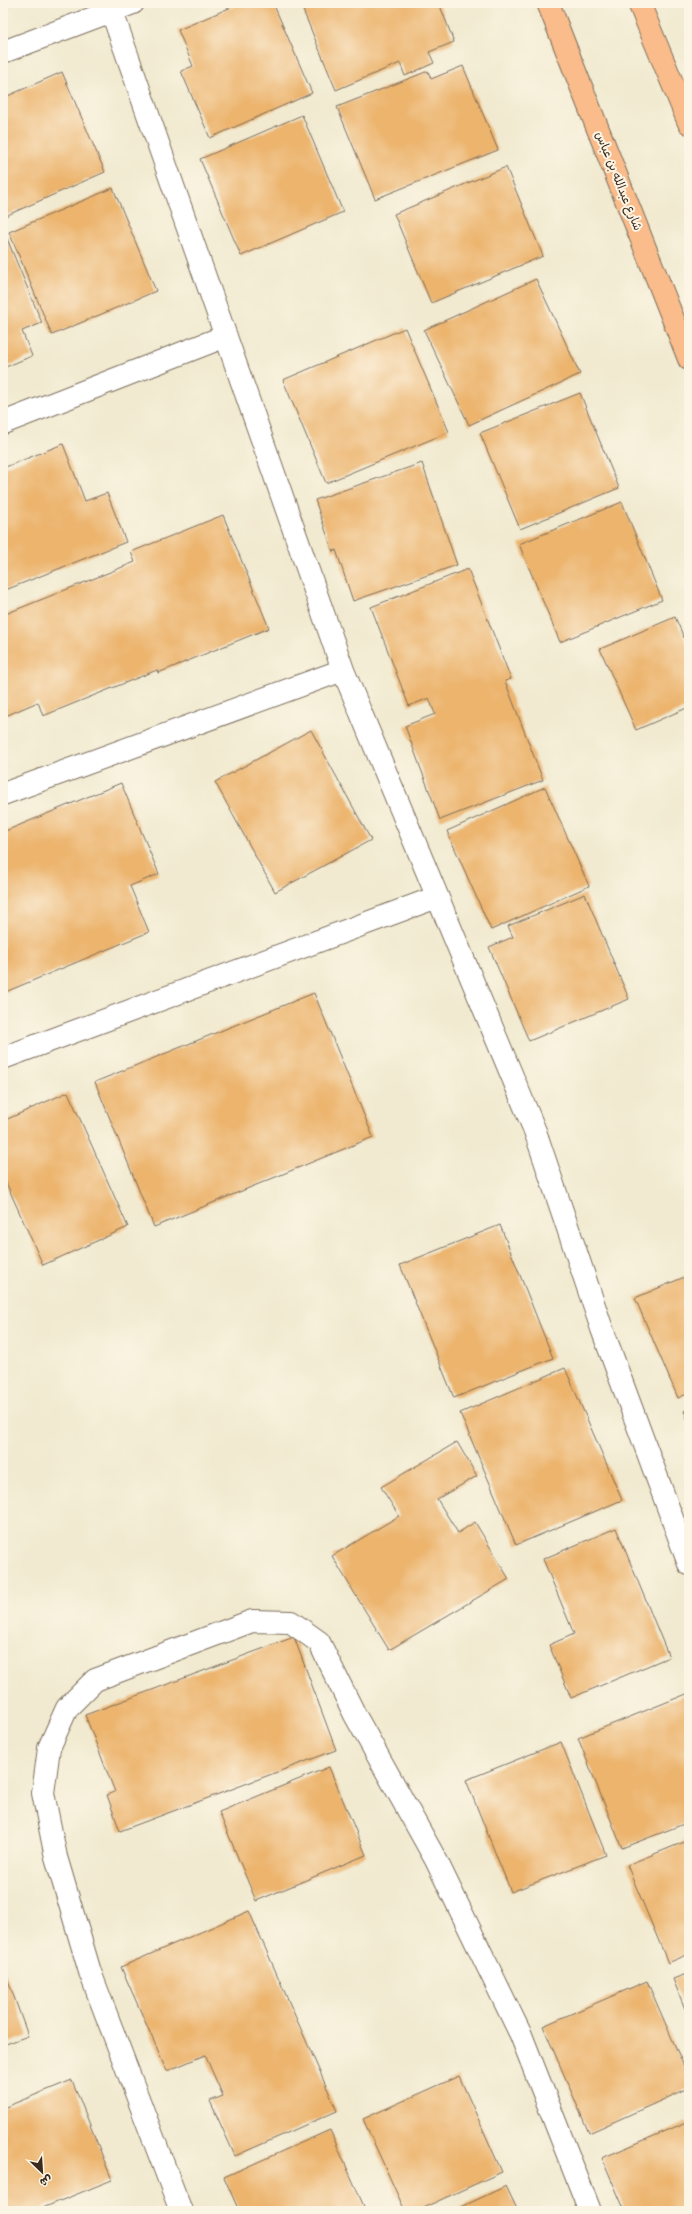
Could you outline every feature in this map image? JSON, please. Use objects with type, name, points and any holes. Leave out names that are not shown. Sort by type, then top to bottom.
[{"type":"main road","name":"شارع عبدالله بن عباس","points":[[548,3],[689,359]]},
{"type":"main road","points":[[639,3],[689,124]]},
{"type":"street","points":[[3,52],[112,12],[132,3]]},
{"type":"street","points":[[112,12],[343,670],[535,1131],[602,1329],[689,1564]]},
{"type":"street","points":[[3,423],[226,336]]},
{"type":"street","points":[[3,794],[343,670]]},
{"type":"street","points":[[3,1058],[437,896]]},
{"type":"street","points":[[181,2211],[90,1972],[56,1857],[43,1793],[49,1748],[67,1708],[95,1680],[252,1621],[291,1622],[319,1642],[355,1715],[436,1860],[522,2035],[590,2211]]},
{"type":"building","points":[[241,3],[273,3],[312,93],[210,138],[181,71],[193,66],[178,30]]},
{"type":"building","points":[[300,3],[439,3],[454,42],[429,52],[434,63],[405,76],[400,63],[336,90]]},
{"type":"building","points":[[463,66],[498,150],[375,199],[337,107],[428,71],[431,79]]},
{"type":"building","points":[[62,72],[105,172],[3,217],[3,98]]},
{"type":"building","points":[[302,115],[343,212],[241,256],[200,159]]},
{"type":"building","points":[[506,167],[543,256],[431,303],[394,214]]},
{"type":"building","points":[[113,188],[156,291],[52,335],[9,232]]},
{"type":"building","points":[[3,229],[42,323],[22,331],[32,356],[3,368]]},
{"type":"building","points":[[536,279],[580,374],[469,425],[424,330]]},
{"type":"building","points":[[405,328],[449,432],[326,483],[283,380]]},
{"type":"building","points":[[580,393],[619,488],[520,529],[480,433]]},
{"type":"building","points":[[63,444],[85,501],[107,493],[126,542],[3,591],[3,468]]},
{"type":"building","points":[[422,463],[457,565],[353,601],[336,550],[333,552],[315,500]]},
{"type":"building","points":[[622,502],[662,600],[560,642],[519,544]]},
{"type":"building","points":[[223,515],[269,628],[158,673],[157,670],[43,716],[38,702],[3,717],[3,615],[135,562],[131,552]]},
{"type":"building","points":[[468,569],[511,679],[505,681],[543,780],[440,820],[405,726],[435,714],[429,698],[409,706],[371,607]]},
{"type":"building","points":[[675,617],[689,649],[689,707],[636,730],[600,649]]},
{"type":"building","points":[[311,730],[371,840],[275,892],[215,782]]},
{"type":"building","points":[[121,783],[159,874],[130,886],[149,932],[3,993],[3,832]]},
{"type":"building","points":[[545,787],[589,886],[491,930],[447,831]]},
{"type":"building","points":[[585,894],[629,999],[529,1041],[489,947],[513,937],[508,926]]},
{"type":"building","points":[[314,993],[373,1137],[154,1227],[95,1082]]},
{"type":"building","points":[[68,1092],[128,1227],[43,1265],[3,1176],[3,1121]]},
{"type":"building","points":[[500,1225],[553,1358],[454,1398],[400,1265]]},
{"type":"building","points":[[689,1275],[689,1393],[678,1398],[635,1298]]},
{"type":"building","points":[[565,1368],[622,1500],[516,1545],[460,1413]]},
{"type":"building","points":[[689,1408],[689,1423],[684,1411]]},
{"type":"building","points":[[457,1442],[477,1476],[437,1499],[458,1533],[475,1522],[509,1579],[389,1650],[332,1556],[399,1516],[381,1487]]},
{"type":"building","points":[[616,1528],[669,1657],[571,1698],[549,1645],[574,1634],[543,1559]]},
{"type":"building","points":[[294,1637],[336,1750],[120,1831],[107,1795],[115,1792],[85,1715]]},
{"type":"building","points":[[689,1693],[689,1822],[622,1848],[578,1738]]},
{"type":"building","points":[[561,1742],[606,1855],[511,1892],[466,1780]]},
{"type":"building","points":[[329,1767],[366,1855],[256,1901],[219,1812]]},
{"type":"building","points":[[689,1840],[689,1954],[668,1963],[627,1865]]},
{"type":"building","points":[[249,1911],[337,2111],[235,2156],[210,2101],[223,2096],[205,2055],[167,2071],[121,1967]]},
{"type":"building","points":[[3,1966],[28,2036],[3,2045]]},
{"type":"building","points":[[689,1973],[689,2019],[673,1979]]},
{"type":"building","points":[[647,1981],[689,2078],[689,2088],[589,2133],[543,2026]]},
{"type":"building","points":[[459,2076],[502,2172],[416,2211],[405,2211],[363,2119]]},
{"type":"building","points":[[72,2080],[112,2180],[35,2211],[3,2211],[3,2108]]},
{"type":"building","points":[[687,2122],[689,2128],[689,2211],[625,2211],[602,2158]]},
{"type":"building","points":[[330,2130],[366,2211],[239,2211],[224,2177]]},
{"type":"building","points":[[506,2186],[518,2211],[453,2211]]}]
